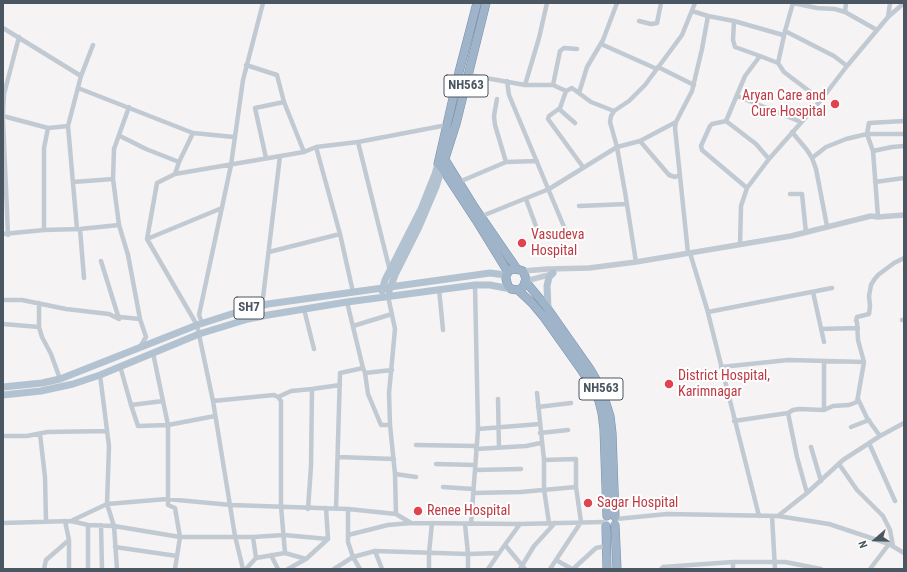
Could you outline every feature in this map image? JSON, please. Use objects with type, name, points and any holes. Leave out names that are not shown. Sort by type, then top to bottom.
[{"type":"highway","name":"NH563","points":[[477,3],[447,125],[443,158],[520,270],[526,275],[526,282],[548,308],[590,369],[604,397],[610,416],[612,433],[611,521],[606,546],[607,569]]},
{"type":"highway","name":"NH563","points":[[486,3],[469,75],[440,166],[489,240],[507,274],[506,283],[533,304],[543,316],[595,391],[602,413],[604,429],[611,521],[617,569]]},
{"type":"highway","points":[[507,274],[514,269],[520,270]]},
{"type":"highway","points":[[514,289],[523,287],[526,282]]},
{"type":"main road","points":[[385,297],[382,288],[421,209],[435,174],[440,166]]},
{"type":"main road","points":[[385,297],[419,227],[436,187],[440,166]]},
{"type":"main road","name":"SH7","points":[[3,387],[60,379],[200,324],[242,310],[353,292],[490,273],[507,274]]},
{"type":"main road","points":[[548,308],[546,286],[549,277],[553,273]]},
{"type":"main road","name":"SH7","points":[[3,395],[41,391],[73,384],[199,334],[248,319],[347,302],[439,289],[490,285],[514,289]]},
{"type":"street","points":[[263,3],[246,65],[231,165],[199,314],[199,334],[213,401],[235,536],[244,569],[256,558],[285,552],[306,559]]},
{"type":"street","points":[[525,85],[539,38],[547,3]]},
{"type":"street","points":[[579,93],[587,67],[604,40],[617,3]]},
{"type":"street","points":[[640,21],[651,24],[657,23],[661,3]]},
{"type":"street","points":[[636,262],[617,148],[610,122],[614,111],[629,101],[645,85],[682,35],[695,3]]},
{"type":"street","points":[[778,63],[792,3],[817,8],[835,9],[845,12],[877,30]]},
{"type":"street","points":[[845,12],[846,3]]},
{"type":"street","points":[[888,18],[890,3]]},
{"type":"street","points":[[740,245],[741,206],[747,188],[769,159],[821,100],[877,30],[904,3]]},
{"type":"street","points":[[692,11],[784,33],[834,56],[847,66]]},
{"type":"street","points":[[708,16],[694,85],[676,122],[675,128],[689,253],[708,312],[734,421],[759,516]]},
{"type":"street","points":[[734,21],[732,40],[735,47],[778,63],[784,72],[821,100]]},
{"type":"street","points":[[3,28],[81,76]]},
{"type":"street","points":[[3,113],[3,94],[18,37]]},
{"type":"street","points":[[601,44],[694,85]]},
{"type":"street","points":[[84,278],[68,126],[81,76],[94,45]]},
{"type":"street","points":[[553,85],[560,51],[564,48],[577,49]]},
{"type":"street","points":[[726,121],[745,76],[760,56]]},
{"type":"street","points":[[246,65],[277,75],[284,102],[304,152]]},
{"type":"street","points":[[469,75],[525,85],[553,85],[566,91]]},
{"type":"street","points":[[507,81],[509,95],[567,234]]},
{"type":"street","points":[[78,88],[193,132],[234,137]]},
{"type":"street","points":[[583,167],[549,120],[549,116],[559,109],[566,91],[572,88],[591,102],[614,111]]},
{"type":"street","points":[[737,96],[801,122]]},
{"type":"street","points":[[497,99],[494,116],[495,125],[506,162]]},
{"type":"street","points":[[266,158],[255,108],[284,102]]},
{"type":"street","points":[[129,107],[120,136],[114,149],[113,179],[119,225],[128,256],[140,319],[146,337],[139,348]]},
{"type":"street","points":[[559,109],[575,123]]},
{"type":"street","points":[[3,116],[48,128],[68,126]]},
{"type":"street","points":[[3,120],[5,234],[119,225]]},
{"type":"street","points":[[747,188],[702,150],[701,146],[703,140],[710,126],[712,124],[726,121],[756,144],[769,159]]},
{"type":"street","points":[[878,217],[874,151],[867,134],[869,123],[904,121]]},
{"type":"street","points":[[482,216],[549,189],[583,167],[617,148],[640,141],[676,122]]},
{"type":"street","points":[[200,324],[147,239],[157,183],[175,174],[304,152],[316,147],[358,142],[447,125]]},
{"type":"street","points":[[44,230],[44,148],[48,128]]},
{"type":"street","points":[[175,174],[193,132]]},
{"type":"street","points":[[792,132],[812,158],[816,169],[827,226]]},
{"type":"street","points":[[812,158],[826,147],[835,143],[867,134],[904,134]]},
{"type":"street","points":[[120,136],[146,149],[179,162]]},
{"type":"street","points":[[640,141],[669,175],[675,177],[680,174]]},
{"type":"street","points":[[358,142],[390,271]]},
{"type":"street","points":[[874,151],[892,146],[904,146]]},
{"type":"street","points":[[316,147],[340,234],[353,292]]},
{"type":"street","points":[[262,306],[280,156]]},
{"type":"street","points":[[459,182],[506,162],[537,161]]},
{"type":"street","points":[[876,182],[904,178]]},
{"type":"street","points":[[73,182],[113,179]]},
{"type":"street","points":[[790,194],[802,194],[806,233]]},
{"type":"street","points":[[526,199],[537,229]]},
{"type":"street","points":[[579,206],[627,204]]},
{"type":"street","points":[[147,239],[222,208]]},
{"type":"street","points":[[520,270],[589,268],[636,262],[806,233],[827,226],[871,216],[878,217],[904,215]]},
{"type":"street","points":[[269,252],[340,234]]},
{"type":"street","points":[[880,436],[868,420],[858,399],[864,362],[858,340],[858,328],[856,321],[857,316],[868,314],[870,312],[869,296],[871,285],[874,280],[878,275],[894,263],[904,258]]},
{"type":"street","points":[[101,261],[119,319]]},
{"type":"street","points":[[526,282],[562,269]]},
{"type":"street","points":[[471,524],[478,429],[475,285]]},
{"type":"street","points":[[708,312],[832,288]]},
{"type":"street","points":[[439,289],[443,330]]},
{"type":"street","points":[[813,292],[824,342]]},
{"type":"street","points":[[385,297],[392,314],[395,329],[389,393],[390,425],[395,474],[396,514]]},
{"type":"street","points":[[3,300],[22,300],[109,314],[119,319],[140,319]]},
{"type":"street","points":[[347,302],[364,371],[368,394],[381,425],[390,425]]},
{"type":"street","points":[[39,303],[39,327],[42,336],[52,354],[60,379]]},
{"type":"street","points":[[304,309],[314,349]]},
{"type":"street","points":[[353,326],[392,314]]},
{"type":"street","points":[[3,324],[39,327]]},
{"type":"street","points":[[821,329],[858,328]]},
{"type":"street","points":[[153,353],[168,425],[167,499],[168,505],[175,508],[180,537],[175,569]]},
{"type":"street","points":[[721,367],[788,360],[864,362]]},
{"type":"street","points":[[824,362],[824,410]]},
{"type":"street","points":[[120,366],[138,426],[168,425],[215,416]]},
{"type":"street","points":[[336,509],[340,373],[392,370]]},
{"type":"street","points":[[100,374],[108,446],[106,504],[114,526],[118,569]]},
{"type":"street","points":[[213,401],[274,396],[278,397],[291,391],[340,385]]},
{"type":"street","points":[[308,509],[311,466],[312,389]]},
{"type":"street","points":[[537,393],[541,443],[544,460],[544,489],[549,523]]},
{"type":"street","points":[[278,397],[281,401],[281,506],[285,552]]},
{"type":"street","points":[[498,399],[499,448]]},
{"type":"street","points":[[734,421],[788,413],[799,409],[824,410],[833,406],[857,402],[858,399]]},
{"type":"street","points":[[131,405],[162,400]]},
{"type":"street","points":[[538,407],[571,403]]},
{"type":"street","points":[[788,413],[797,457],[807,493]]},
{"type":"street","points":[[851,427],[868,420]]},
{"type":"street","points":[[778,516],[807,493],[843,460],[880,436],[904,423]]},
{"type":"street","points":[[478,429],[540,424]]},
{"type":"street","points":[[540,433],[568,430]]},
{"type":"street","points":[[3,436],[107,431]]},
{"type":"street","points":[[40,434],[45,477],[46,521]]},
{"type":"street","points":[[416,446],[499,448],[526,446],[541,443]]},
{"type":"street","points":[[869,443],[895,500]]},
{"type":"street","points":[[811,447],[820,480]]},
{"type":"street","points":[[338,457],[394,459]]},
{"type":"street","points":[[544,460],[576,459],[576,487],[581,522],[550,569]]},
{"type":"street","points":[[436,464],[475,468],[521,469]]},
{"type":"street","points":[[839,464],[857,490],[883,516],[890,530],[891,545],[870,569]]},
{"type":"street","points":[[395,474],[416,477]]},
{"type":"street","points":[[443,487],[473,491],[521,492],[576,487]]},
{"type":"street","points":[[68,521],[106,504],[167,499],[231,505],[281,506],[308,509],[348,509],[396,514],[411,523]]},
{"type":"street","points":[[326,508],[328,539]]},
{"type":"street","points":[[348,509],[348,542],[353,557],[360,569]]},
{"type":"street","points":[[348,534],[388,525],[411,523],[555,524],[611,521],[667,514],[778,516],[829,524],[891,545],[904,553]]},
{"type":"street","points":[[772,516],[775,569]]},
{"type":"street","points":[[68,521],[69,569]]},
{"type":"street","points":[[3,523],[68,521],[88,525],[114,526],[180,537],[253,537],[284,535],[328,539]]},
{"type":"street","points":[[429,569],[432,523]]},
{"type":"street","points":[[465,524],[468,569]]},
{"type":"street","points":[[488,569],[520,524]]},
{"type":"street","points":[[505,545],[522,568],[534,546],[555,524]]},
{"type":"street","points":[[88,525],[88,569]]},
{"type":"street","points":[[101,525],[102,569]]},
{"type":"street","points":[[253,537],[256,558]]},
{"type":"street","points":[[288,569],[306,559],[328,539]]},
{"type":"street","points":[[44,569],[46,560],[69,540]]},
{"type":"street","points":[[556,560],[572,569],[596,548],[606,546]]},
{"type":"street","points":[[115,547],[177,556]]},
{"type":"street","points":[[375,551],[382,569]]},
{"type":"street","points":[[334,569],[353,557],[375,551],[468,554],[499,553]]},
{"type":"street","points":[[270,555],[278,569]]},
{"type":"street","points":[[733,562],[733,569]]},
{"type":"street","points":[[661,569],[663,567],[733,562],[774,562],[798,564],[821,569]]},
{"type":"place","name":"Aryan Care and Cure Hospital","points":[[835,104]]},
{"type":"place","name":"Vasudeva Hospital","points":[[522,243]]},
{"type":"place","name":"District Hospital, Karimnagar","points":[[669,384]]},
{"type":"place","name":"Sagar Hospital","points":[[588,503]]},
{"type":"place","name":"Renee Hospital","points":[[418,511]]}]
